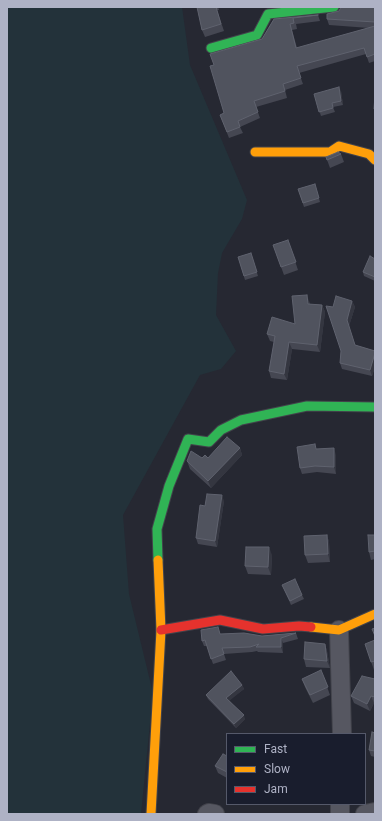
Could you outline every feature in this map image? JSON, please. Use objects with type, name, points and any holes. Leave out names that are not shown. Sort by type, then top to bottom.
[{"type":"street","points":[[211,48],[257,35],[268,14],[334,7]]},
{"type":"street","points":[[255,152],[330,152],[339,146],[369,154],[375,160]]},
{"type":"street","points":[[151,814],[162,630],[157,529],[169,486],[188,439],[209,442],[221,430],[241,420],[307,406],[375,407]]},
{"type":"street","points":[[162,630],[220,620],[263,629],[299,626],[339,630],[375,614]]},
{"type":"street","points":[[339,630],[342,733]]},
{"type":"street","points":[[365,814],[375,812]]},
{"type":"street","points":[[207,814],[215,814]]},
{"type":"shaded area","points":[[7,7],[182,7],[190,65],[247,200],[242,219],[222,253],[218,273],[216,315],[236,351],[221,369],[200,375],[123,515],[129,594],[153,693],[141,814],[7,814]]},
{"type":"building","points":[[197,7],[216,7],[221,24],[202,30]]},
{"type":"building","points":[[341,7],[375,7],[375,22],[327,19],[327,14],[339,11]]},
{"type":"building","points":[[318,15],[293,18],[294,23],[290,24],[296,48],[375,26],[375,54],[367,57],[364,48],[297,66],[301,78],[283,84],[285,91],[254,101],[258,112],[238,121],[240,127],[227,132],[220,115],[224,113],[210,66],[214,65],[210,54],[262,39],[274,19]]},
{"type":"building","points":[[339,87],[341,101],[332,103],[333,108],[319,112],[314,94]]},
{"type":"building","points":[[338,152],[341,154],[327,160],[326,157]]},
{"type":"building","points":[[315,184],[319,198],[303,203],[298,189]]},
{"type":"building","points":[[288,240],[296,262],[281,267],[273,245]]},
{"type":"building","points":[[251,253],[257,272],[244,276],[238,257]]},
{"type":"building","points":[[370,256],[375,259],[375,277],[363,272]]},
{"type":"building","points":[[307,295],[308,304],[322,305],[317,345],[289,342],[284,374],[269,371],[275,336],[267,334],[272,317],[295,324],[292,296]]},
{"type":"building","points":[[336,296],[352,301],[347,320],[355,345],[375,351],[370,370],[340,363],[341,351],[326,306],[333,307]]},
{"type":"building","points":[[227,437],[240,448],[208,481],[187,461],[191,451],[202,458],[205,455],[208,458]]},
{"type":"building","points":[[315,444],[316,449],[334,448],[334,467],[315,466],[300,468],[297,447]]},
{"type":"building","points":[[207,494],[222,495],[215,541],[196,538],[200,505],[205,506]]},
{"type":"building","points":[[327,535],[328,554],[305,555],[304,536]]},
{"type":"building","points":[[368,535],[375,535],[375,551],[369,552]]},
{"type":"building","points":[[246,547],[269,547],[268,567],[245,566]]},
{"type":"building","points":[[295,579],[302,595],[290,601],[282,585]]},
{"type":"building","points":[[218,627],[220,634],[244,633],[262,636],[296,633],[281,638],[281,647],[256,647],[259,644],[250,647],[222,648],[224,654],[211,659],[205,640],[202,641],[201,630]]},
{"type":"building","points":[[375,628],[375,636],[372,629]]},
{"type":"building","points":[[375,640],[375,661],[371,662],[365,644]]},
{"type":"building","points":[[305,642],[325,644],[327,661],[304,659]]},
{"type":"building","points":[[321,670],[328,687],[310,695],[302,679]]},
{"type":"building","points":[[231,671],[242,685],[226,698],[244,715],[234,724],[206,695]]},
{"type":"building","points":[[362,676],[375,679],[375,697],[371,696],[367,704],[351,696]]},
{"type":"building","points":[[372,732],[375,733],[375,751],[369,750]]},
{"type":"building","points":[[223,754],[226,756],[226,772],[215,766]]},
{"type":"traffic: fast","points":[[211,48],[257,35],[268,14],[334,7]]},
{"type":"traffic: fast","points":[[158,560],[157,529],[169,486],[188,439],[209,442],[221,430],[241,420],[307,406],[375,407]]},
{"type":"traffic: slow","points":[[255,152],[330,152],[339,146],[369,154],[375,160]]},
{"type":"traffic: slow","points":[[151,814],[161,630],[158,560]]},
{"type":"traffic: slow","points":[[311,627],[339,630],[375,614]]},
{"type":"traffic: jam","points":[[161,630],[220,620],[263,629],[299,626],[311,627]]}]
